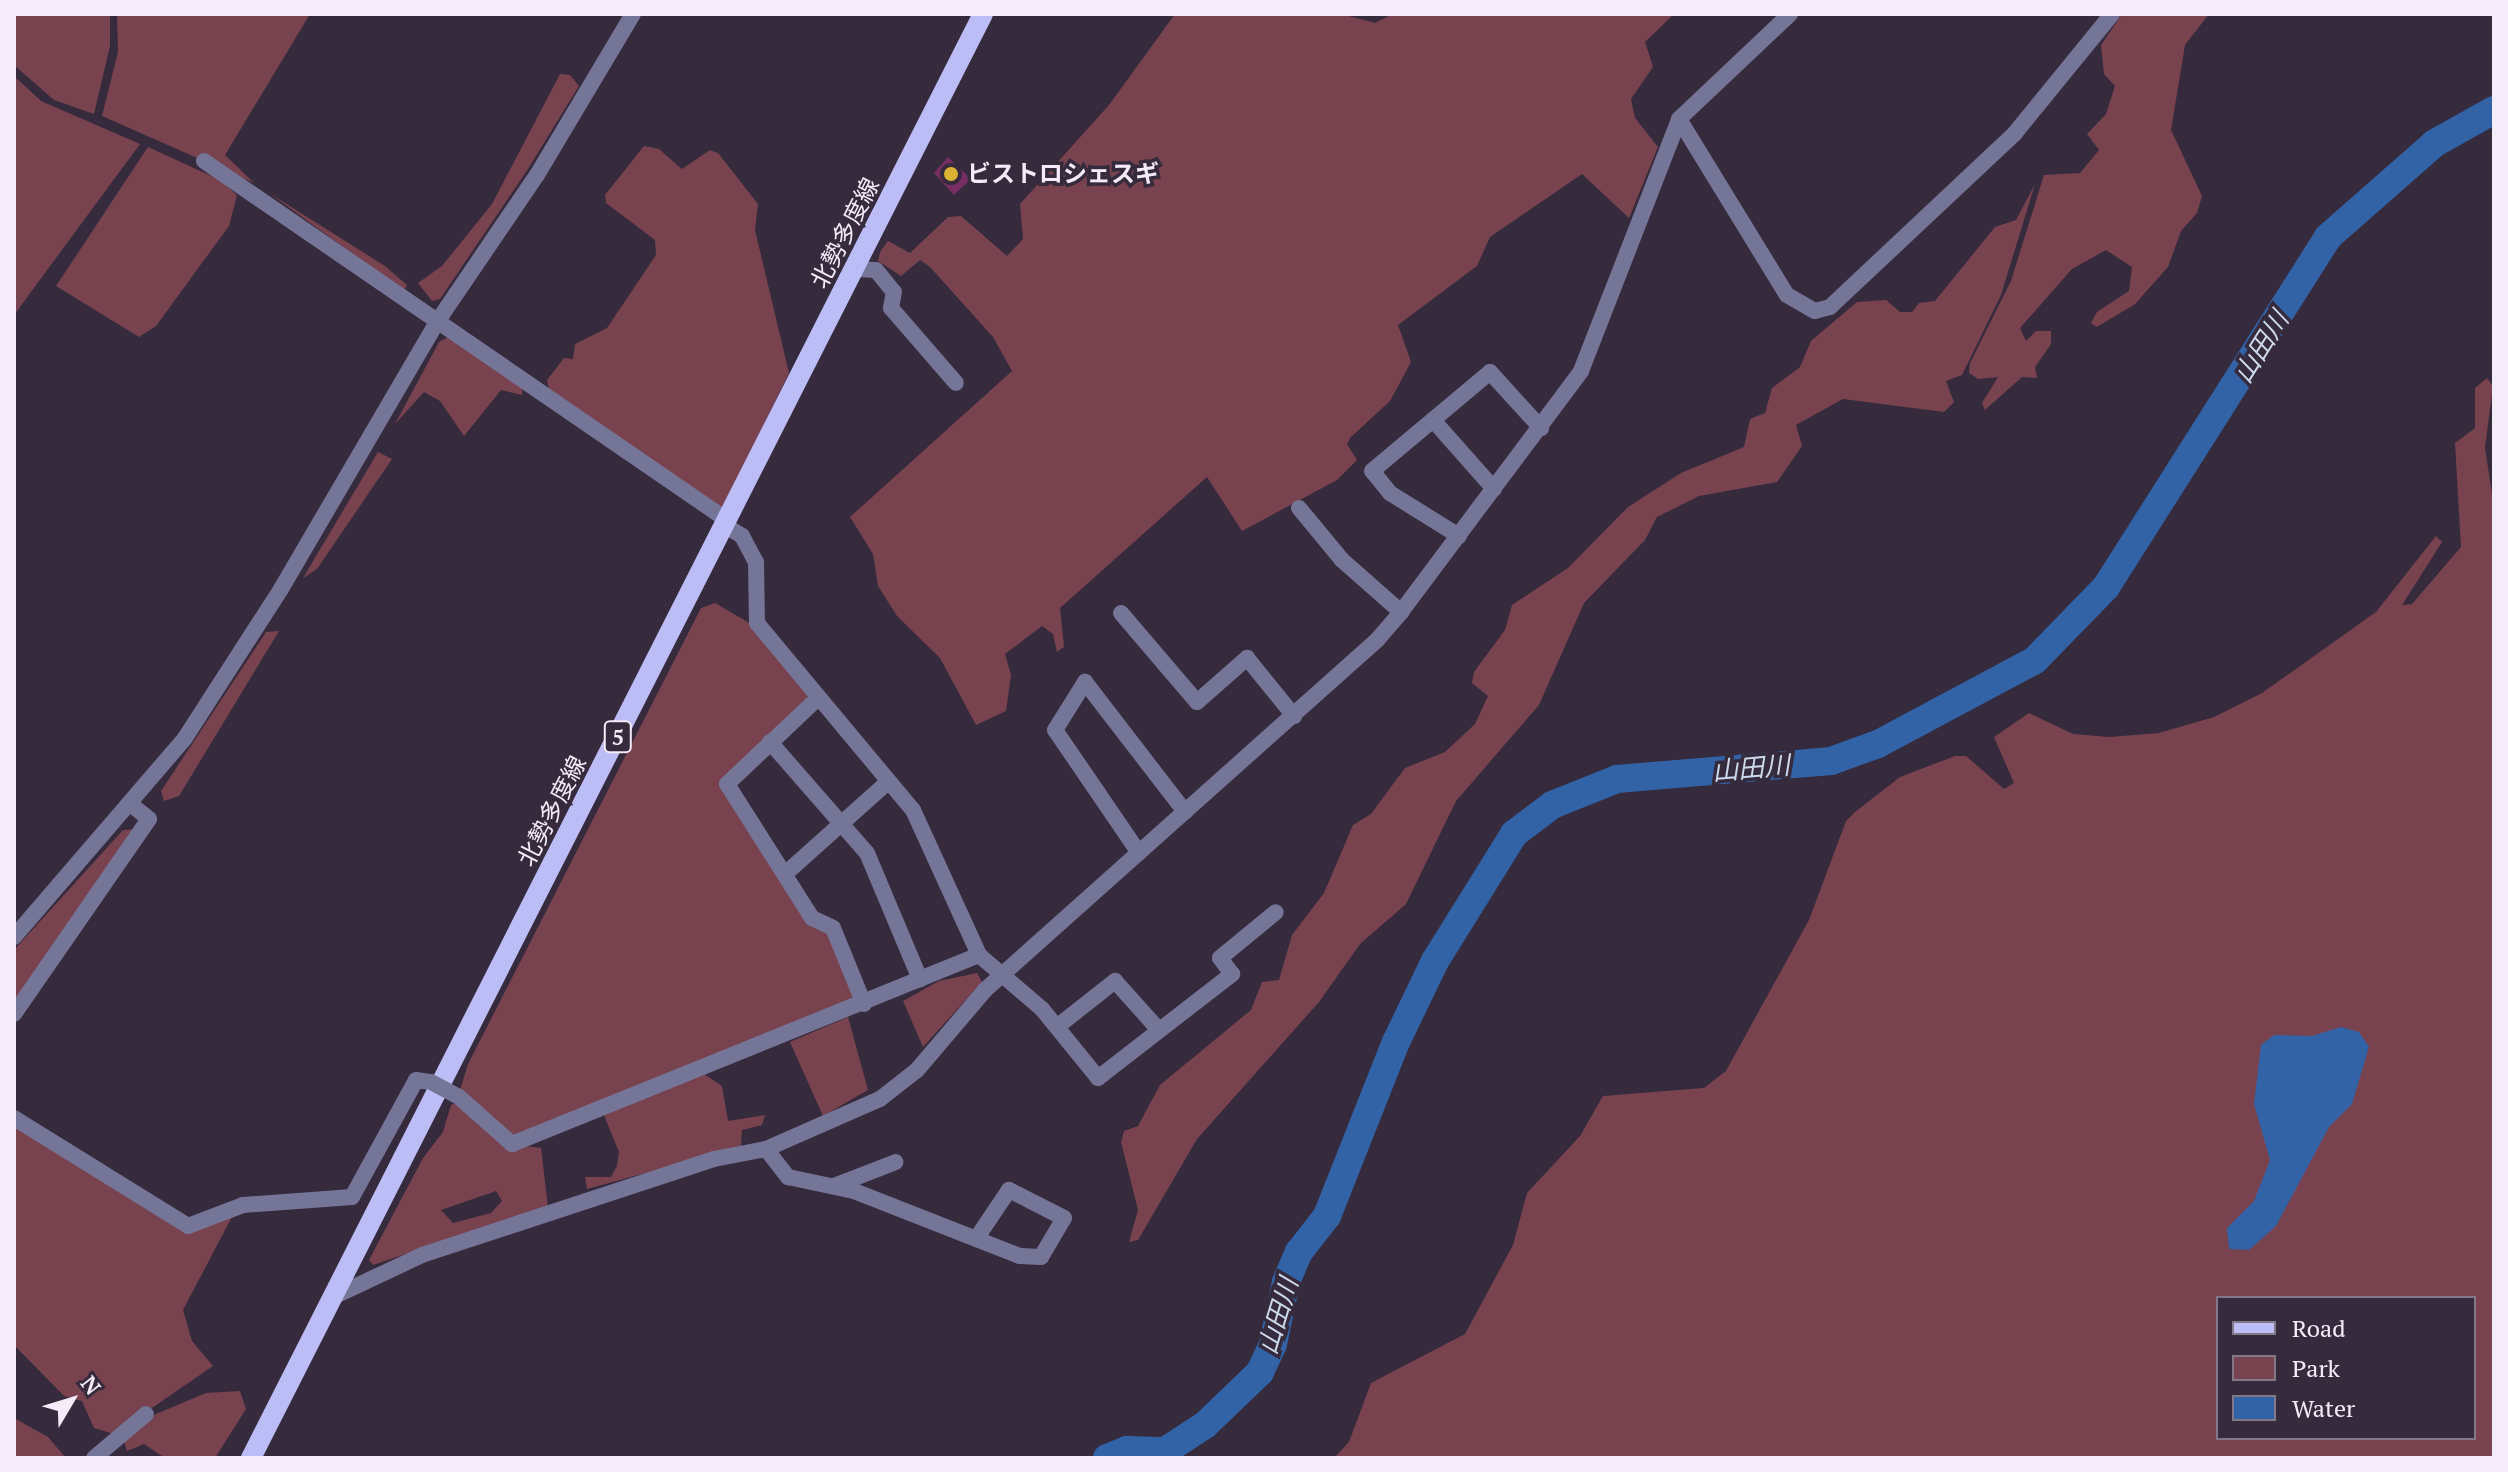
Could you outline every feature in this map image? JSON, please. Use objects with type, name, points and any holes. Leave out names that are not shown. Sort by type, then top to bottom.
[{"type":"main road","name":"北勢多度線","points":[[251,1458],[983,14]]},
{"type":"street","points":[[14,937],[132,805],[185,738],[281,589],[365,450],[437,322],[537,175],[633,14]]},
{"type":"street","points":[[335,1296],[422,1255],[714,1159],[766,1149],[880,1099],[917,1070],[1000,978],[1294,716],[1401,612],[1541,428],[1589,357],[1679,119],[1790,14]]},
{"type":"street","points":[[1679,119],[1787,295],[1815,311],[1830,307],[2015,133],[2112,14]]},
{"type":"street","points":[[204,161],[340,250],[437,322],[742,536],[756,562],[757,623],[922,825],[979,955],[1000,978],[1058,1026],[1098,1078],[1232,974],[1220,958],[1276,912]]},
{"type":"street","points":[[856,269],[876,270],[894,292],[891,308],[956,383]]},
{"type":"street","points":[[1459,536],[1390,493],[1372,471],[1490,372],[1541,428]]},
{"type":"street","points":[[1433,420],[1494,489]]},
{"type":"street","points":[[1299,508],[1342,560],[1401,612]]},
{"type":"street","points":[[1121,613],[1197,702],[1247,658],[1294,716]]},
{"type":"street","points":[[1139,853],[1055,730],[1085,682],[1185,812]]},
{"type":"street","points":[[818,698],[727,784],[812,918],[833,928],[864,1004]]},
{"type":"street","points":[[770,742],[867,853],[920,979]]},
{"type":"street","points":[[785,874],[888,782]]},
{"type":"street","points":[[14,1014],[149,819],[132,805]]},
{"type":"street","points":[[14,1118],[188,1226],[243,1205],[352,1197],[416,1080],[431,1082],[459,1097],[512,1144],[979,955]]},
{"type":"street","points":[[1058,1026],[1115,981],[1159,1030]]},
{"type":"street","points":[[766,1149],[788,1177],[834,1186],[976,1239],[1041,1257],[1064,1218],[1009,1190],[976,1239]]},
{"type":"street","points":[[834,1186],[896,1162]]},
{"type":"street","points":[[94,1458],[146,1414]]},
{"type":"green space","points":[[14,14],[110,14],[110,46],[94,114],[54,100],[14,65]]},
{"type":"green space","points":[[117,14],[310,14],[225,155],[254,183],[102,116],[118,52]]},
{"type":"green space","points":[[1175,14],[1341,14],[1375,23],[1393,14],[1674,14],[1645,42],[1653,67],[1631,99],[1635,118],[1658,147],[1629,218],[1582,174],[1490,237],[1477,266],[1398,325],[1411,362],[1390,401],[1350,438],[1347,444],[1357,460],[1337,480],[1242,531],[1207,477],[1060,608],[1064,647],[1057,652],[1053,634],[1042,626],[1005,654],[1011,675],[1006,711],[976,725],[940,658],[897,616],[878,586],[873,554],[850,517],[1012,371],[993,337],[930,267],[920,260],[901,276],[878,261],[880,252],[888,241],[910,253],[948,217],[961,216],[1007,256],[1023,239],[1020,204],[1109,105]]},
{"type":"green space","points":[[2122,14],[2209,14],[2185,45],[2171,130],[2202,196],[2197,213],[2181,231],[2168,267],[2135,304],[2097,327],[2091,323],[2097,312],[2129,291],[2132,267],[2106,250],[2072,269],[2020,328],[2026,341],[2036,331],[2051,331],[2051,344],[2035,367],[2037,378],[2022,377],[1985,410],[1982,403],[1998,377],[1978,379],[1969,373],[1970,363],[2011,281],[2044,175],[2080,173],[2099,150],[2087,134],[2106,114],[2115,86],[2104,74],[2101,45]]},
{"type":"green space","points":[[560,74],[570,75],[579,86],[526,172],[440,299],[432,301],[418,283],[442,266],[492,204]]},
{"type":"green space","points":[[14,76],[41,101],[140,144],[14,315]]},
{"type":"green space","points":[[644,146],[659,149],[682,169],[710,150],[718,153],[758,204],[755,230],[789,373],[722,509],[549,389],[547,380],[564,358],[573,359],[575,344],[607,328],[656,255],[655,240],[606,203],[605,195]]},
{"type":"green space","points":[[148,147],[220,180],[237,195],[229,226],[156,326],[139,337],[56,286]]},
{"type":"green space","points":[[2035,184],[2001,295],[1962,375],[1946,381],[1954,402],[1944,412],[1843,399],[1796,425],[1802,446],[1777,482],[1699,496],[1657,517],[1645,540],[1584,603],[1539,705],[1456,801],[1406,904],[1360,944],[1319,1002],[1197,1139],[1138,1240],[1129,1242],[1138,1210],[1121,1142],[1124,1131],[1138,1126],[1160,1085],[1251,1010],[1262,982],[1279,980],[1292,935],[1324,893],[1353,825],[1371,814],[1405,768],[1445,752],[1475,724],[1488,696],[1472,683],[1474,672],[1505,630],[1512,605],[1568,568],[1628,507],[1681,473],[1744,447],[1750,419],[1765,413],[1772,388],[1800,367],[1811,341],[1857,302],[1886,300],[1900,312],[1912,312],[1919,303],[1935,301],[1995,227],[2016,220]]},
{"type":"green space","points":[[269,193],[385,266],[407,285],[404,291]]},
{"type":"green space","points":[[450,336],[523,385],[522,395],[501,390],[464,436],[440,401],[424,392],[395,424],[439,342]]},
{"type":"green space","points":[[2487,378],[2493,386],[2485,448],[2494,507],[2494,1458],[1334,1458],[1349,1442],[1371,1383],[1465,1334],[1513,1245],[1527,1193],[1580,1136],[1603,1096],[1704,1088],[1726,1071],[1809,920],[1846,821],[1855,812],[1900,777],[1955,756],[1966,756],[2004,789],[2014,783],[1994,737],[2029,713],[2073,734],[2109,737],[2159,733],[2214,717],[2262,693],[2376,612],[2436,536],[2442,542],[2402,605],[2412,604],[2461,547],[2455,443],[2475,428],[2475,388]]},
{"type":"green space","points":[[378,452],[392,459],[317,569],[303,578]]},
{"type":"green space","points":[[715,603],[751,624],[807,694],[808,701],[721,783],[830,933],[859,1003],[515,1138],[460,1090],[468,1064],[701,608]]},
{"type":"green space","points":[[279,631],[179,796],[164,801],[161,791],[266,632]]},
{"type":"green space","points":[[138,829],[14,1008],[14,950],[123,830]]},
{"type":"green space","points":[[977,973],[982,982],[923,1047],[903,1001],[939,981]]},
{"type":"green space","points":[[848,1017],[868,1090],[823,1116],[790,1042]]},
{"type":"green space","points":[[704,1074],[722,1086],[728,1121],[765,1115],[762,1125],[742,1130],[741,1147],[587,1189],[585,1177],[611,1177],[617,1166],[619,1152],[604,1115]]},
{"type":"green space","points":[[458,1102],[501,1143],[541,1148],[548,1207],[373,1265],[369,1260],[423,1158],[443,1132],[451,1105]],"holes":[[[496,1191],[502,1201],[491,1213],[453,1223],[441,1210]]]},
{"type":"green space","points":[[14,1123],[188,1230],[234,1213],[183,1310],[192,1341],[213,1366],[114,1434],[94,1428],[82,1401],[64,1396],[15,1346]]},
{"type":"green space","points":[[240,1391],[246,1409],[215,1458],[165,1458],[144,1444],[127,1451],[124,1441],[156,1414],[206,1393]]},
{"type":"green space","points":[[14,1418],[48,1437],[66,1458],[14,1458]]},
{"type":"water","points":[[2341,1027],[2359,1032],[2369,1047],[2352,1104],[2329,1127],[2276,1226],[2249,1250],[2229,1249],[2227,1228],[2254,1201],[2270,1160],[2254,1104],[2261,1045],[2274,1035],[2312,1036]]},
{"type":"building","name":"ビストロシェスギ","points":[[948,157],[971,179],[954,195],[934,173]]},
{"type":"waterway","name":"山田川","points":[[1107,1458],[1127,1450],[1165,1451],[1205,1425],[1260,1372],[1273,1344],[1286,1282],[1299,1252],[1327,1216],[1396,1042],[1435,961],[1514,834],[1552,805],[1617,779],[1831,761],[1878,744],[2035,660],[2106,587],[2328,237],[2435,143],[2494,110]]},
{"type":"place","name":"ビストロシェスギ","points":[[951,174]]}]
